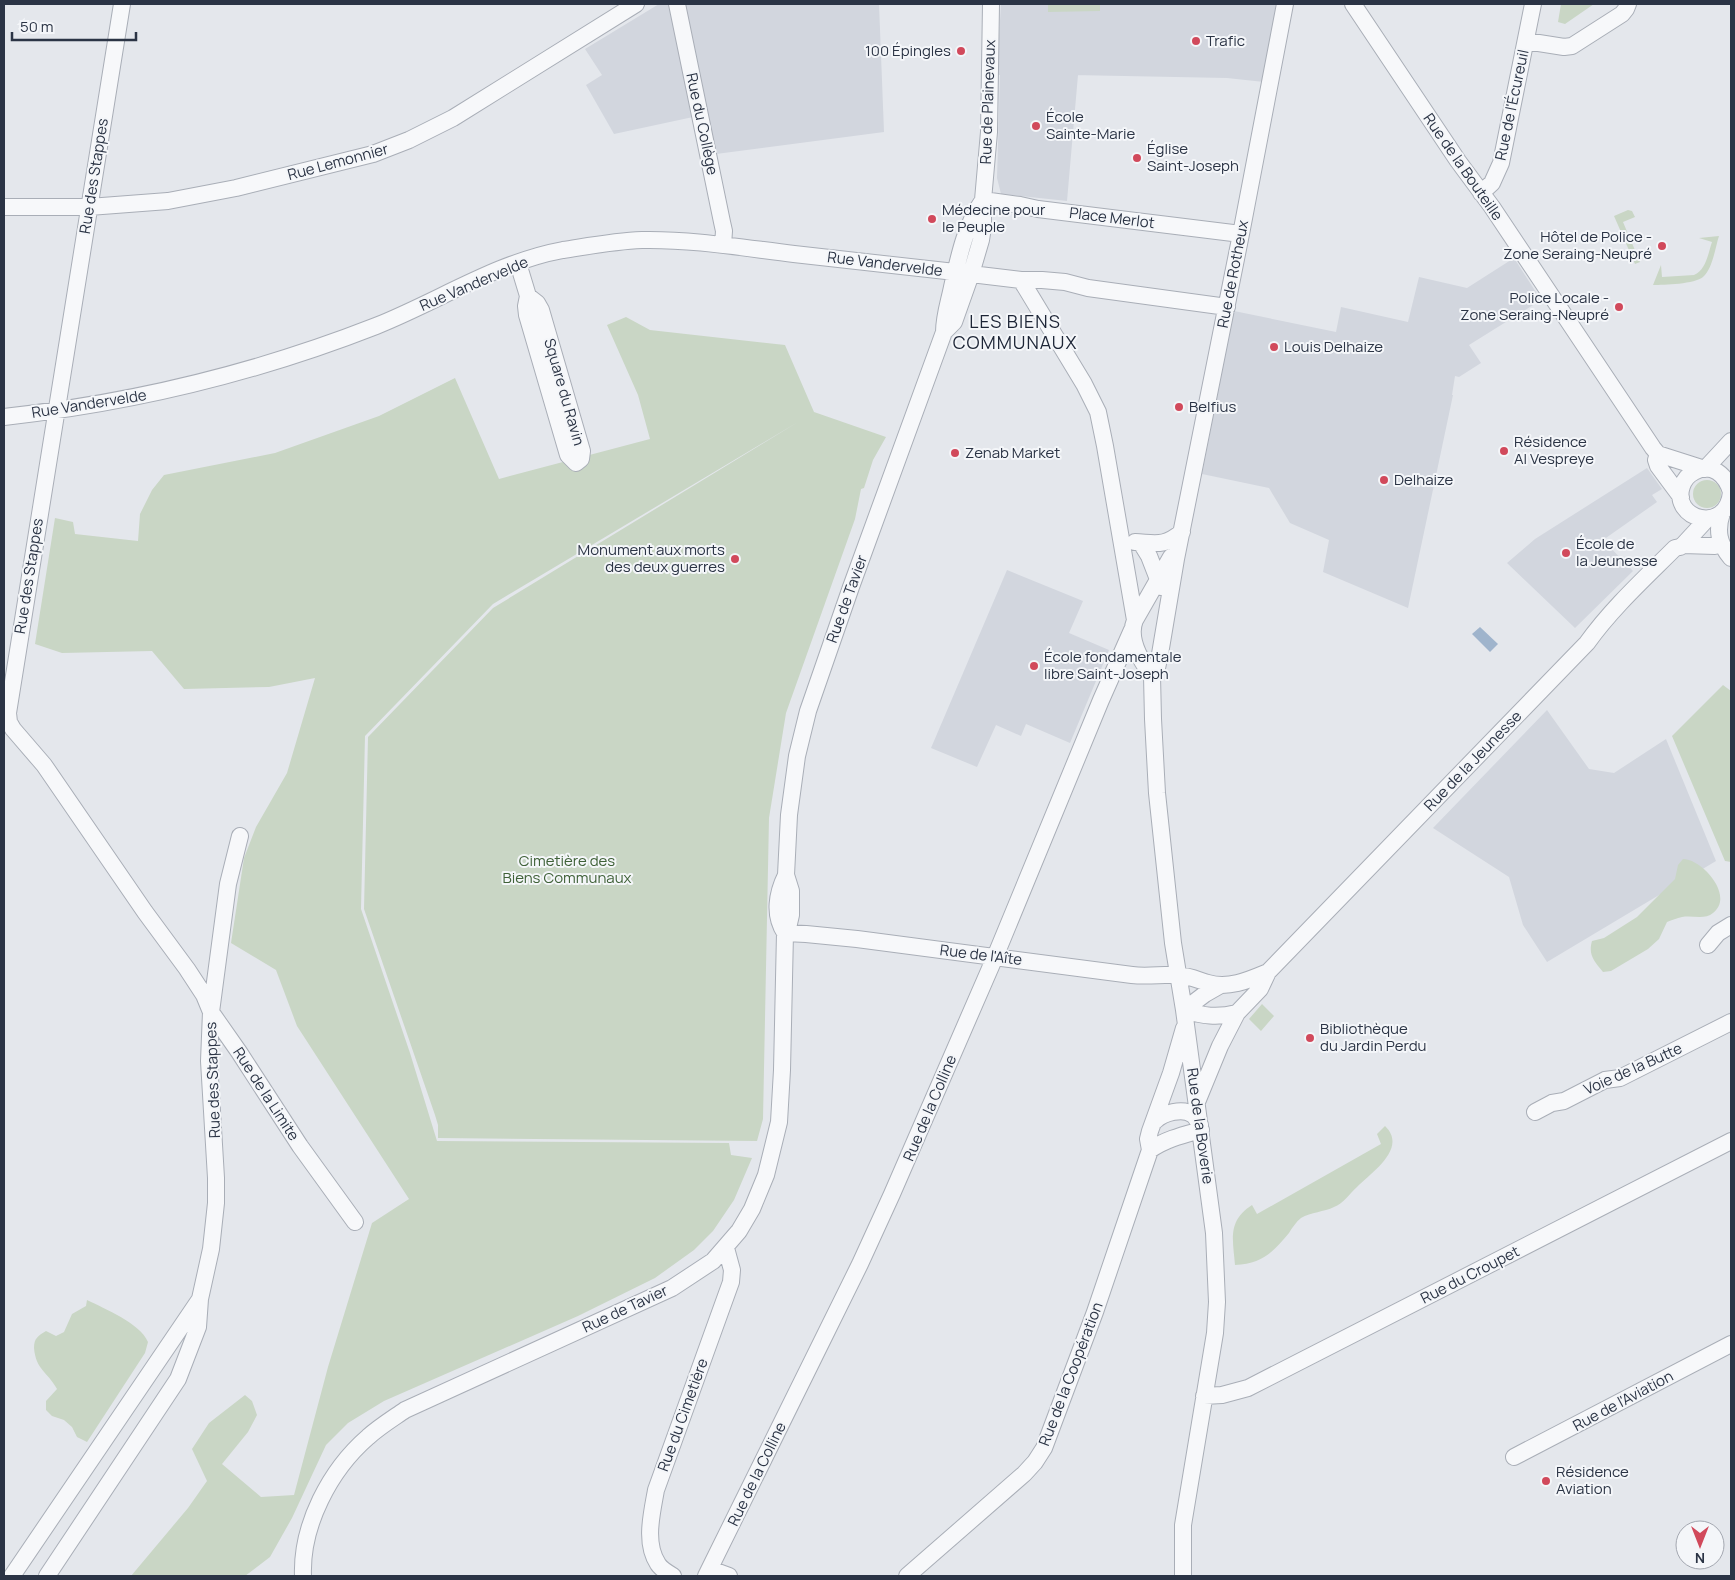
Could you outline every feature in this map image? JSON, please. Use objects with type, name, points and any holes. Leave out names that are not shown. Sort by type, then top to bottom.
[{"type":"street","name":"Rue des Stappes","points":[[32,1548],[51,1570],[178,1379],[198,1327],[200,1298],[211,1249],[216,1203],[209,1060],[211,1012],[204,995],[188,969],[145,912],[44,765],[9,722],[9,699],[122,4]]},
{"type":"street","name":"Rue Lemonnier","points":[[4,207],[89,207],[189,198],[346,162],[389,149],[453,118],[636,4]]},
{"type":"street","name":"Rue du Collège","points":[[677,4],[724,231],[723,245]]},
{"type":"street","name":"Rue de Plainevaux","points":[[963,273],[981,240],[984,218],[983,200],[989,132],[991,4]]},
{"type":"street","name":"Rue de Rotheux","points":[[1152,676],[1157,668],[1160,654],[1180,538],[1227,307],[1285,4]]},
{"type":"street","name":"Rue de la Bouteille","points":[[1353,4],[1658,454],[1656,460],[1658,466],[1688,512],[1722,501]]},
{"type":"street","name":"Rue de l'Écureuil","points":[[1481,193],[1492,183],[1501,163],[1533,4]]},
{"type":"street","name":"Rue de l'Écureuil","points":[[1526,41],[1564,48],[1572,46],[1622,14],[1628,4]]},
{"type":"street","name":"Rue de Plainevaux","points":[[963,273],[963,242],[971,219],[983,200]]},
{"type":"street","name":"Place Merlot","points":[[983,200],[1038,209],[1241,234]]},
{"type":"street","name":"Rue Vandervelde","points":[[4,417],[56,411],[197,384],[270,363],[378,325],[478,279],[518,263],[562,250],[613,242],[660,240],[723,245],[963,273]]},
{"type":"street","name":"Square du Ravin","points":[[518,263],[528,296],[527,315],[568,455],[576,463],[581,459],[582,451],[541,310],[538,303],[528,296]]},
{"type":"street","points":[[963,273],[1021,280],[1065,282],[1088,288],[1227,307]]},
{"type":"street","name":"Rue de Tavier","points":[[944,332],[954,322],[962,301],[958,292],[963,273]]},
{"type":"street","name":"Rue de Tavier","points":[[303,1576],[302,1569],[315,1512],[330,1484],[348,1458],[383,1424],[405,1410],[672,1288],[702,1270],[726,1248],[752,1209],[766,1175],[779,1122],[785,933],[791,921],[792,899],[786,875],[788,824],[797,756],[811,702],[944,332],[944,320],[963,273]]},
{"type":"street","points":[[1021,280],[1084,384],[1098,412],[1131,592],[1138,654],[1152,676]]},
{"type":"street","points":[[1682,501],[1681,488],[1684,481],[1690,474],[1706,468],[1731,441]]},
{"type":"street","points":[[1658,454],[1714,470],[1721,474],[1724,551]]},
{"type":"street","name":"Rue de la Jeunesse","points":[[1679,546],[1684,523],[1682,501]]},
{"type":"street","points":[[1722,501],[1718,530],[1724,551]]},
{"type":"street","name":"Rue de la Jeunesse","points":[[1197,1102],[1220,1046],[1237,1012],[1260,989],[1268,972],[1587,643],[1599,626],[1722,501]]},
{"type":"street","points":[[1123,553],[1134,542],[1159,544],[1180,538]]},
{"type":"street","name":"Rue de la Colline","points":[[708,1572],[869,1244],[920,1131],[1134,625],[1180,538]]},
{"type":"street","points":[[1131,592],[1153,608],[1167,608],[1149,556],[1141,543]]},
{"type":"street","points":[[1679,546],[1724,551]]},
{"type":"street","name":"Rue de la Boverie","points":[[1152,676],[1153,736],[1157,792],[1178,975],[1211,1203],[1217,1278],[1214,1333],[1183,1525],[1183,1576]]},
{"type":"street","points":[[211,1012],[228,884],[240,836]]},
{"type":"street","points":[[1708,945],[1718,933],[1731,925]]},
{"type":"street","name":"Rue de l'Aîte","points":[[785,933],[849,938],[1147,976],[1178,975]]},
{"type":"street","name":"Rue de la Jeunesse","points":[[1185,1015],[1205,994],[1219,986],[1237,983],[1268,972]]},
{"type":"street","points":[[1178,975],[1193,977],[1219,986]]},
{"type":"street","name":"Rue de la Limite","points":[[211,1012],[300,1146],[355,1222]]},
{"type":"street","points":[[1185,1015],[1213,1017],[1237,1012]]},
{"type":"street","name":"Rue de la Coopération","points":[[907,1576],[988,1507],[1036,1462],[1044,1448],[1095,1312],[1150,1150],[1148,1139],[1171,1073],[1185,1015]]},
{"type":"street","name":"Voie de la Butte","points":[[1535,1112],[1552,1103],[1564,1101],[1605,1080],[1620,1078],[1731,1022]]},
{"type":"street","points":[[1150,1150],[1172,1138],[1201,1128],[1195,1116],[1188,1112],[1168,1113],[1160,1116],[1155,1121]]},
{"type":"street","name":"Rue du Croupet","points":[[1204,1396],[1222,1395],[1248,1388],[1731,1141]]},
{"type":"street","name":"Rue du Cimetière","points":[[674,1576],[659,1566],[652,1553],[650,1535],[651,1516],[656,1490],[731,1282],[732,1270],[726,1248]]},
{"type":"street","name":"Rue des Stappes","points":[[12,1576],[200,1298]]},
{"type":"street","name":"Rue de l'Aviation","points":[[1514,1457],[1731,1344]]},
{"type":"street","points":[[97,1450],[119,1466]]},
{"type":"street","points":[[708,1572],[729,1576]]},
{"type":"shaded area","points":[[659,4],[879,4],[884,132],[716,154],[707,114],[614,134],[586,85],[602,75],[585,49]]},
{"type":"shaded area","points":[[1001,4],[1276,4],[1264,82],[1227,78],[1078,75],[1067,201],[1001,194],[997,178],[1000,75],[997,75],[997,70]]},
{"type":"shaded area","points":[[1514,258],[1541,300],[1469,345],[1481,363],[1459,377],[1455,376],[1453,395],[1408,608],[1323,572],[1329,540],[1290,523],[1269,488],[1202,474],[1234,311],[1336,332],[1341,307],[1408,322],[1419,277],[1467,288]]},
{"type":"shaded area","name":"École de la Jeunesse","points":[[1647,468],[1662,489],[1652,495],[1657,502],[1603,540],[1633,571],[1575,628],[1507,563],[1535,539]]},
{"type":"shaded area","name":"École fondamentale libre Saint-Joseph","points":[[1007,570],[1083,601],[1069,633],[1109,650],[1070,743],[1026,724],[1021,736],[996,725],[977,767],[931,748]]},
{"type":"shaded area","points":[[1547,710],[1589,769],[1614,773],[1666,739],[1716,861],[1547,962],[1523,925],[1509,877],[1433,828]]},
{"type":"green space","points":[[1048,4],[1100,4],[1100,11],[1048,12]]},
{"type":"green space","points":[[1561,4],[1594,4],[1565,24],[1558,22]]},
{"type":"green space","points":[[1628,210],[1632,211],[1635,217],[1623,222],[1640,262],[1635,264],[1614,216]]},
{"type":"green space","points":[[1719,236],[1711,263],[1703,277],[1687,283],[1653,285],[1661,265],[1662,277],[1694,275],[1698,273],[1706,261],[1712,242],[1699,238]]},
{"type":"green space","name":"Cimetière des Biens Communaux","points":[[626,317],[650,330],[785,345],[814,412],[886,437],[873,460],[864,488],[861,489],[855,519],[786,713],[769,818],[763,1119],[757,1141],[438,1138],[438,1125],[435,1115],[364,909],[368,737],[493,608],[798,422],[493,604],[365,736],[361,909],[410,1053],[437,1141],[729,1143],[731,1155],[752,1158],[734,1200],[713,1231],[694,1250],[655,1278],[578,1316],[384,1401],[348,1423],[326,1445],[292,1518],[270,1557],[245,1576],[131,1576],[188,1508],[207,1481],[192,1449],[209,1423],[245,1395],[252,1401],[257,1415],[248,1432],[222,1464],[261,1497],[294,1495],[328,1367],[372,1223],[409,1199],[297,1026],[276,970],[231,943],[244,858],[256,827],[287,773],[315,678],[269,687],[184,689],[152,651],[62,653],[35,644],[55,518],[73,522],[75,534],[138,541],[140,514],[152,490],[164,475],[275,453],[379,416],[455,378],[499,479],[650,439],[638,395],[607,325]]},
{"type":"green space","points":[[1707,480],[1717,484],[1721,494],[1717,504],[1707,508],[1697,504],[1693,494],[1697,484]]},
{"type":"green space","points":[[1723,685],[1731,691],[1731,862],[1725,861],[1672,736]]},
{"type":"green space","points":[[1683,859],[1699,865],[1707,872],[1718,888],[1719,906],[1710,915],[1682,917],[1667,922],[1659,939],[1648,949],[1611,971],[1603,972],[1591,954],[1592,941],[1604,938],[1637,917],[1675,879],[1678,865]]},
{"type":"green space","points":[[1262,1004],[1274,1016],[1261,1031],[1249,1019]]},
{"type":"green space","points":[[1385,1126],[1391,1134],[1392,1143],[1390,1151],[1379,1167],[1343,1201],[1330,1209],[1301,1218],[1278,1246],[1266,1256],[1253,1262],[1235,1265],[1233,1232],[1235,1224],[1244,1211],[1252,1205],[1257,1214],[1381,1144],[1377,1134]]},
{"type":"green space","points":[[87,1300],[130,1323],[144,1335],[148,1342],[145,1353],[87,1442],[77,1437],[72,1427],[64,1420],[52,1416],[46,1410],[46,1401],[57,1389],[37,1361],[34,1348],[37,1338],[46,1331],[56,1336],[64,1332],[72,1314],[86,1306]]},
{"type":"water","points":[[1480,627],[1498,644],[1490,652],[1472,634]]},
{"type":"place","name":"Trafic","points":[[1196,41]]},
{"type":"place","name":"100 Épingles","points":[[961,51]]},
{"type":"place","name":"École Sainte-Marie","points":[[1036,126]]},
{"type":"place","name":"Église Saint-Joseph","points":[[1137,158]]},
{"type":"place","name":"Médecine pour le Peuple","points":[[932,219]]},
{"type":"place","name":"Hôtel de Police - Zone Seraing-Neupré","points":[[1662,246]]},
{"type":"place","name":"Police Locale - Zone Seraing-Neupré","points":[[1619,307]]},
{"type":"place","name":"Louis Delhaize","points":[[1274,347]]},
{"type":"place","name":"Belfius","points":[[1179,407]]},
{"type":"place","name":"Résidence Al Vespreye","points":[[1504,451]]},
{"type":"place","name":"Zenab Market","points":[[955,453]]},
{"type":"place","name":"Delhaize","points":[[1384,480]]},
{"type":"place","name":"École de la Jeunesse","points":[[1566,553]]},
{"type":"place","name":"Monument aux morts des deux guerres","points":[[735,559]]},
{"type":"place","name":"École fondamentale libre Saint-Joseph","points":[[1034,666]]},
{"type":"place","name":"Bibliothèque du Jardin Perdu","points":[[1310,1038]]},
{"type":"place","name":"Résidence Aviation","points":[[1546,1481]]},
{"type":"district","name":"LES BIENS COMMUNAUX","points":[[1015,332]]}]
